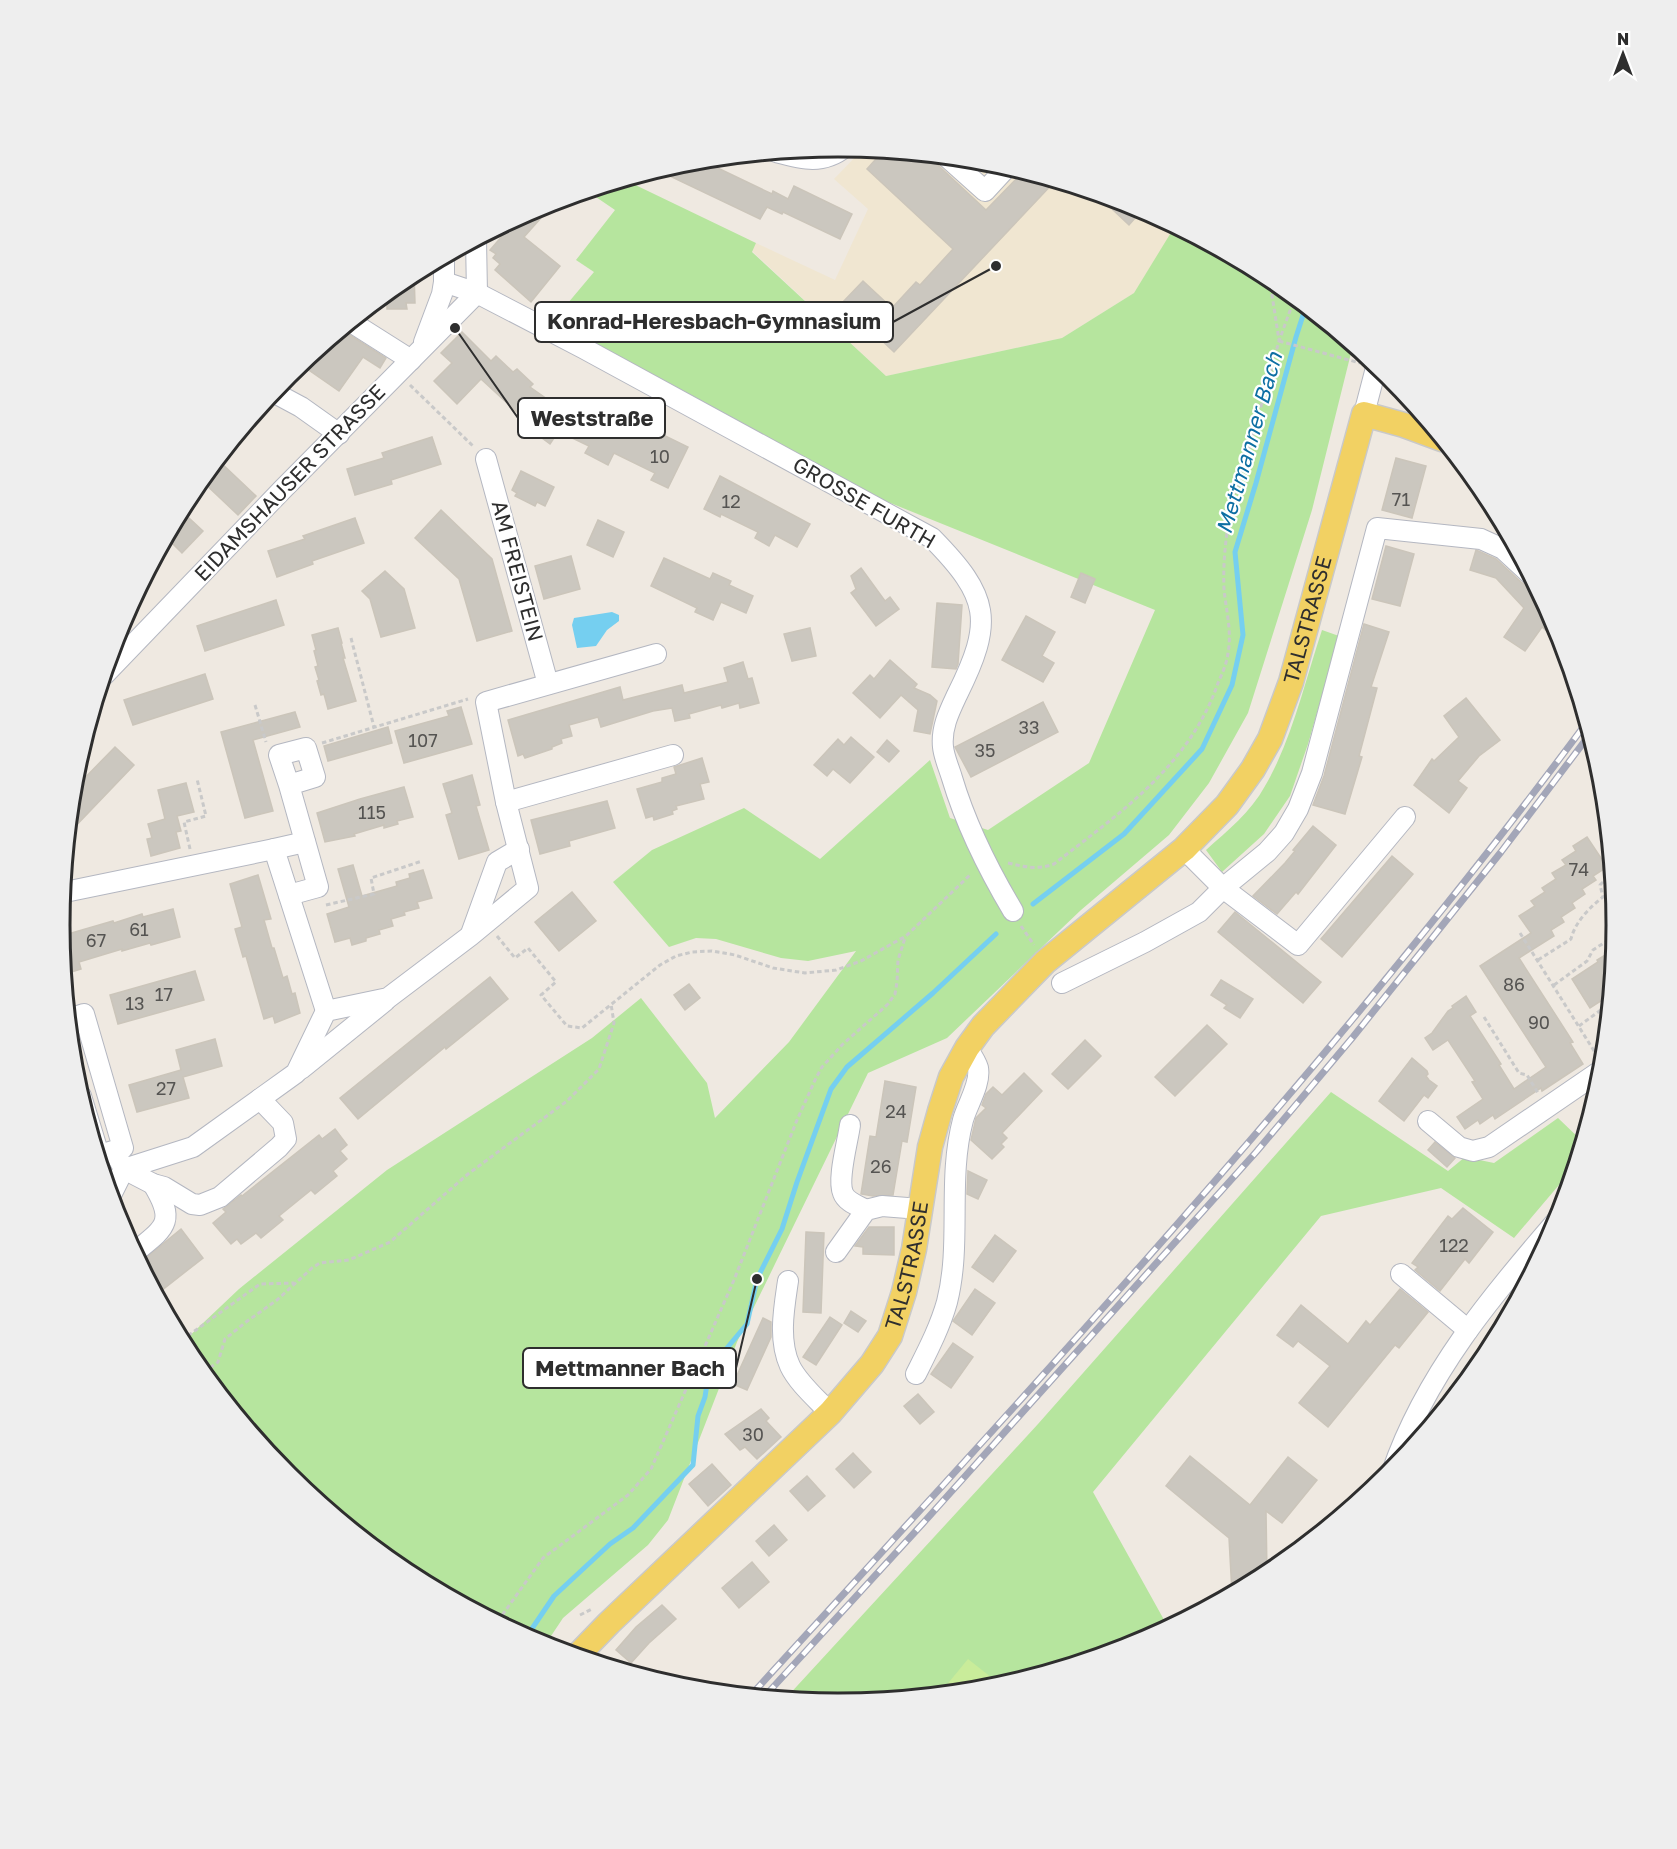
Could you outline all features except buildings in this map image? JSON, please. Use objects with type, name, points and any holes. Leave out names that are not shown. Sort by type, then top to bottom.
[{"type":"main road","points":[[1364,414],[1429,434]]},
{"type":"main road","name":"TALSTRASSE","points":[[584,1649],[830,1413],[872,1364],[890,1336],[914,1249],[930,1147],[940,1111],[951,1077],[967,1048],[983,1026],[1045,962],[1184,849],[1227,805],[1253,769],[1270,739],[1291,682],[1364,414]]},
{"type":"street","points":[[804,158],[815,160],[825,157]]},
{"type":"street","points":[[957,166],[985,191],[1001,174]]},
{"type":"street","points":[[476,248],[477,293]]},
{"type":"street","points":[[357,326],[410,360],[442,294],[444,266]]},
{"type":"street","name":"GROSSE FURTH","points":[[444,282],[477,293],[608,361],[932,538],[959,565],[975,592],[982,633],[970,669],[946,717],[943,748],[958,798],[985,861],[1012,911]]},
{"type":"street","name":"EIDAMSHAUSER STRASSE","points":[[117,661],[477,293]]},
{"type":"street","name":"TALSTRASSE","points":[[1364,414],[1374,374]]},
{"type":"street","points":[[281,396],[301,407],[339,434]]},
{"type":"street","name":"AM FREISTEIN","points":[[486,459],[548,684]]},
{"type":"street","name":"TALSTRASSE","points":[[1062,983],[1199,912],[1284,833],[1298,809],[1312,773],[1377,528],[1481,539],[1503,549],[1514,559]]},
{"type":"street","points":[[116,1185],[124,1169],[193,1147],[260,1099],[296,1073],[528,888],[506,802],[486,702],[656,654]]},
{"type":"street","points":[[289,785],[315,777],[306,748],[279,755],[318,887],[292,904]]},
{"type":"street","points":[[506,802],[673,755]]},
{"type":"street","points":[[1184,849],[1223,888],[1298,945],[1405,817]]},
{"type":"street","points":[[71,891],[304,842]]},
{"type":"street","points":[[274,849],[326,1011],[296,1073]]},
{"type":"street","points":[[470,936],[498,862],[519,849]]},
{"type":"street","points":[[326,1011],[388,998]]},
{"type":"street","points":[[76,1017],[84,1014],[123,1148],[106,1153]]},
{"type":"street","points":[[916,1374],[934,1337],[946,1303],[952,1275],[957,1147],[963,1119],[978,1074],[977,1064],[967,1048]]},
{"type":"street","points":[[1428,1121],[1460,1147],[1473,1151],[1489,1147],[1591,1077]]},
{"type":"street","points":[[114,1151],[124,1169],[164,1187],[192,1204],[200,1205],[220,1197],[286,1139],[283,1123],[260,1099]]},
{"type":"street","points":[[850,1125],[841,1182],[843,1193],[846,1198],[866,1210]]},
{"type":"street","points":[[142,1246],[161,1229],[165,1220],[164,1202],[153,1184]]},
{"type":"street","points":[[836,1252],[866,1210],[882,1206],[920,1209]]},
{"type":"street","points":[[1399,1450],[1432,1387],[1468,1330],[1534,1249]]},
{"type":"street","points":[[1401,1274],[1468,1330]]},
{"type":"street","points":[[788,1281],[783,1314],[783,1342],[790,1366],[830,1413]]},
{"type":"path","points":[[1272,291],[1281,342]]},
{"type":"path","points":[[487,922],[515,958],[528,948],[556,982],[541,995],[567,1026],[582,1028],[660,965],[676,956],[712,951],[735,955],[773,968],[805,973],[836,970],[861,960],[906,936],[985,861],[994,860],[1032,868],[1044,868],[1054,864],[1137,800],[1185,747],[1210,708],[1228,654],[1229,623],[1224,589],[1224,554],[1228,525],[1292,305]]},
{"type":"path","points":[[1281,342],[1362,363]]},
{"type":"path","points":[[410,360],[486,459]]},
{"type":"path","points":[[351,638],[374,728]]},
{"type":"path","points":[[255,705],[268,749],[279,755]]},
{"type":"path","points":[[306,748],[449,705]]},
{"type":"path","points":[[194,865],[184,822],[206,816],[197,779]]},
{"type":"path","points":[[292,904],[374,894],[371,878],[422,861]]},
{"type":"path","points":[[1538,960],[1571,939],[1573,929],[1603,897],[1600,885],[1605,880]]},
{"type":"path","points":[[1012,911],[1045,962]]},
{"type":"path","points":[[1520,933],[1592,1047]]},
{"type":"path","points":[[503,1615],[543,1558],[628,1495],[651,1469],[735,1280],[797,1119],[816,1078],[822,1067],[842,1045],[888,1005],[895,994],[898,960],[906,936]]},
{"type":"path","points":[[1554,985],[1587,961],[1593,950],[1606,942]]},
{"type":"path","points":[[211,1367],[218,1362],[225,1339],[277,1300],[320,1263],[349,1260],[390,1242],[468,1174],[567,1101],[599,1069],[614,1023],[611,1005]]},
{"type":"path","points":[[1579,1026],[1602,1009]]},
{"type":"path","points":[[1484,1017],[1519,1073],[1527,1075],[1535,1089]]},
{"type":"path","points":[[189,1335],[260,1284],[296,1283]]},
{"type":"shaded area","points":[[855,157],[939,163],[988,171],[1085,197],[1172,233],[1134,293],[1062,338],[886,376],[752,251],[756,243],[835,280],[868,209],[834,179]]},
{"type":"green space","points":[[635,185],[756,243],[752,252],[886,376],[1062,338],[1134,293],[1171,233],[1222,259],[1265,286],[1306,315],[1351,353],[1312,510],[1248,713],[1209,783],[1169,835],[1081,910],[947,1038],[868,1073],[737,1342],[668,1520],[648,1545],[563,1618],[551,1636],[454,1590],[371,1534],[332,1502],[295,1468],[261,1431],[229,1392],[190,1335],[239,1289],[387,1170],[592,1038],[641,998],[707,1083],[715,1118],[789,1042],[856,951],[808,961],[781,958],[716,939],[696,938],[669,947],[613,882],[652,850],[744,808],[820,859],[930,760],[950,818],[988,830],[1089,763],[1155,610],[883,500],[552,322],[594,272],[576,260],[615,210],[595,196]]},
{"type":"green space","points":[[1322,630],[1339,636],[1308,744],[1290,796],[1264,834],[1222,872],[1206,850],[1253,804],[1275,768],[1297,710]]},
{"type":"green space","points":[[1331,1092],[1448,1171],[1465,1157],[1494,1163],[1558,1118],[1576,1136],[1562,1181],[1514,1238],[1441,1188],[1321,1216],[1093,1492],[1164,1619],[1085,1652],[988,1678],[889,1691],[838,1693],[792,1691],[1038,1424]]},
{"type":"green space","points":[[968,1659],[991,1677],[988,1678],[947,1685]]},
{"type":"water","points":[[612,612],[619,615],[619,621],[607,630],[596,646],[577,648],[572,625],[574,618]]},
{"type":"waterway","name":"Mettmanner Bach","points":[[1033,904],[1124,834],[1202,749],[1232,685],[1243,635],[1235,552],[1304,313]]},
{"type":"waterway","name":"Mettmanner Bach","points":[[532,1628],[554,1596],[610,1544],[633,1528],[693,1465],[698,1416],[705,1397],[708,1377],[717,1360],[747,1324],[757,1279],[782,1229],[831,1089],[847,1067],[933,993],[996,934]]},
{"type":"railway","points":[[758,1688],[1076,1339],[1287,1098],[1490,850],[1581,730]]},
{"type":"railway","points":[[771,1689],[1257,1151],[1353,1037],[1501,852],[1584,742]]},
{"type":"place","name":"Konrad-Heresbach-Gymnasium","points":[[996,266]]},
{"type":"place","name":"Weststraße","points":[[455,328]]},
{"type":"place","name":"Mettmanner Bach","points":[[757,1279]]}]
